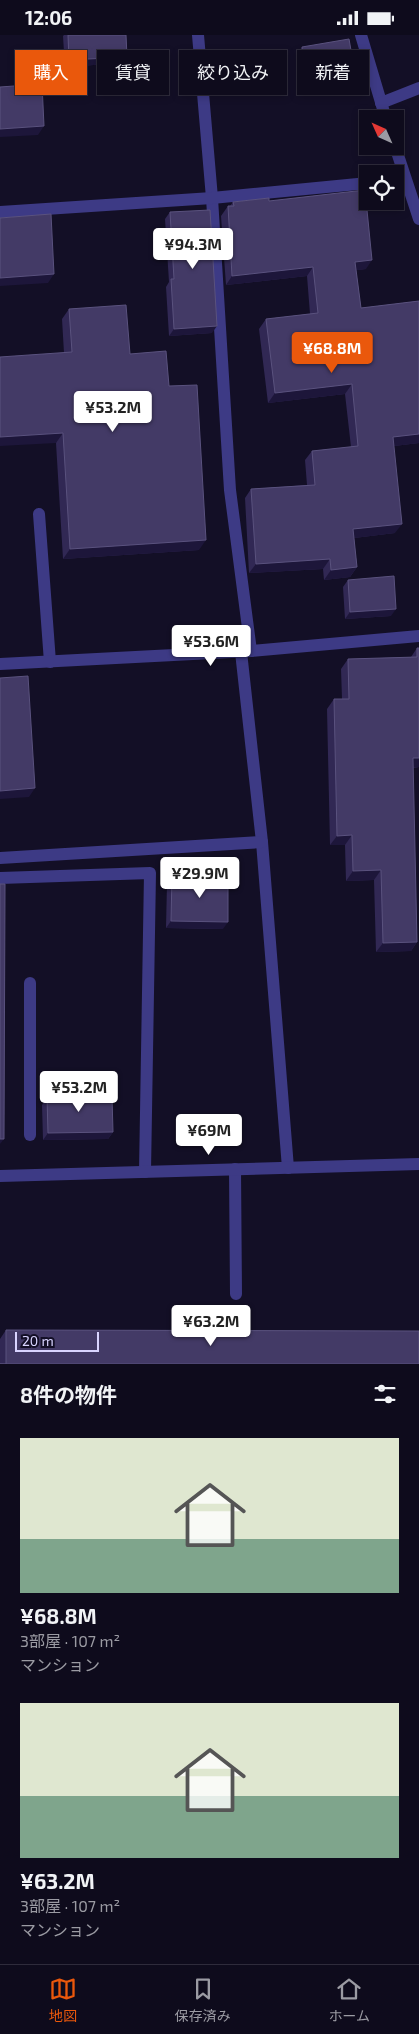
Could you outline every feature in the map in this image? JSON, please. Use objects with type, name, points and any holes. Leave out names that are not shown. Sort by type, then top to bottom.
[{"type":"street","points":[[198,35],[212,197],[230,490],[246,652],[288,1168]]},
{"type":"street","points":[[361,35],[383,110]]},
{"type":"street","points":[[381,103],[419,88]]},
{"type":"street","points":[[0,211],[212,197],[359,184]]},
{"type":"street","points":[[404,187],[419,219]]},
{"type":"street","points":[[39,514],[50,662]]},
{"type":"street","points":[[0,664],[246,652],[419,636]]},
{"type":"street","points":[[0,857],[262,842]]},
{"type":"street","points":[[0,878],[150,873],[145,1172]]},
{"type":"street","points":[[30,983],[30,1135]]},
{"type":"street","points":[[0,1176],[419,1164]]},
{"type":"street","points":[[235,1169],[236,1294]]},
{"type":"building","points":[[68,35],[126,35],[127,50],[97,50],[97,59],[87,59],[87,50],[69,50]]},
{"type":"building","points":[[349,39],[351,50],[303,50],[302,47]]},
{"type":"building","points":[[15,86],[15,95],[43,95],[44,126],[0,129],[0,87]]},
{"type":"building","points":[[359,191],[359,210],[367,210],[372,260],[355,262],[361,308],[419,301],[419,434],[393,437],[402,524],[353,529],[357,567],[331,570],[330,559],[256,564],[251,489],[315,485],[312,451],[358,446],[352,384],[275,393],[266,319],[318,313],[313,267],[232,276],[228,206],[234,206],[233,202],[269,198],[269,201]]},
{"type":"building","points":[[210,210],[217,326],[174,329],[171,279],[174,279],[170,212]]},
{"type":"building","points":[[51,214],[54,274],[0,278],[0,218]]},
{"type":"building","points":[[126,305],[130,354],[166,351],[169,386],[197,385],[206,540],[70,549],[63,433],[0,437],[0,357],[72,352],[69,309]]},
{"type":"building","points":[[394,576],[396,609],[350,612],[348,580]]},
{"type":"building","points":[[417,648],[419,648],[419,758],[413,758],[417,942],[383,943],[381,870],[353,871],[352,835],[337,836],[334,699],[349,699],[348,659],[417,657]]},
{"type":"building","points":[[28,676],[35,788],[0,791],[0,678]]},
{"type":"building","points":[[172,876],[228,877],[228,922],[171,921]]},
{"type":"building","points":[[0,884],[5,884],[4,1139],[0,1139]]},
{"type":"building","points":[[87,1091],[87,1097],[112,1097],[113,1132],[48,1133],[47,1097],[58,1097],[57,1092]]},
{"type":"building","points":[[6,1330],[419,1331],[419,1364],[6,1364]]}]
